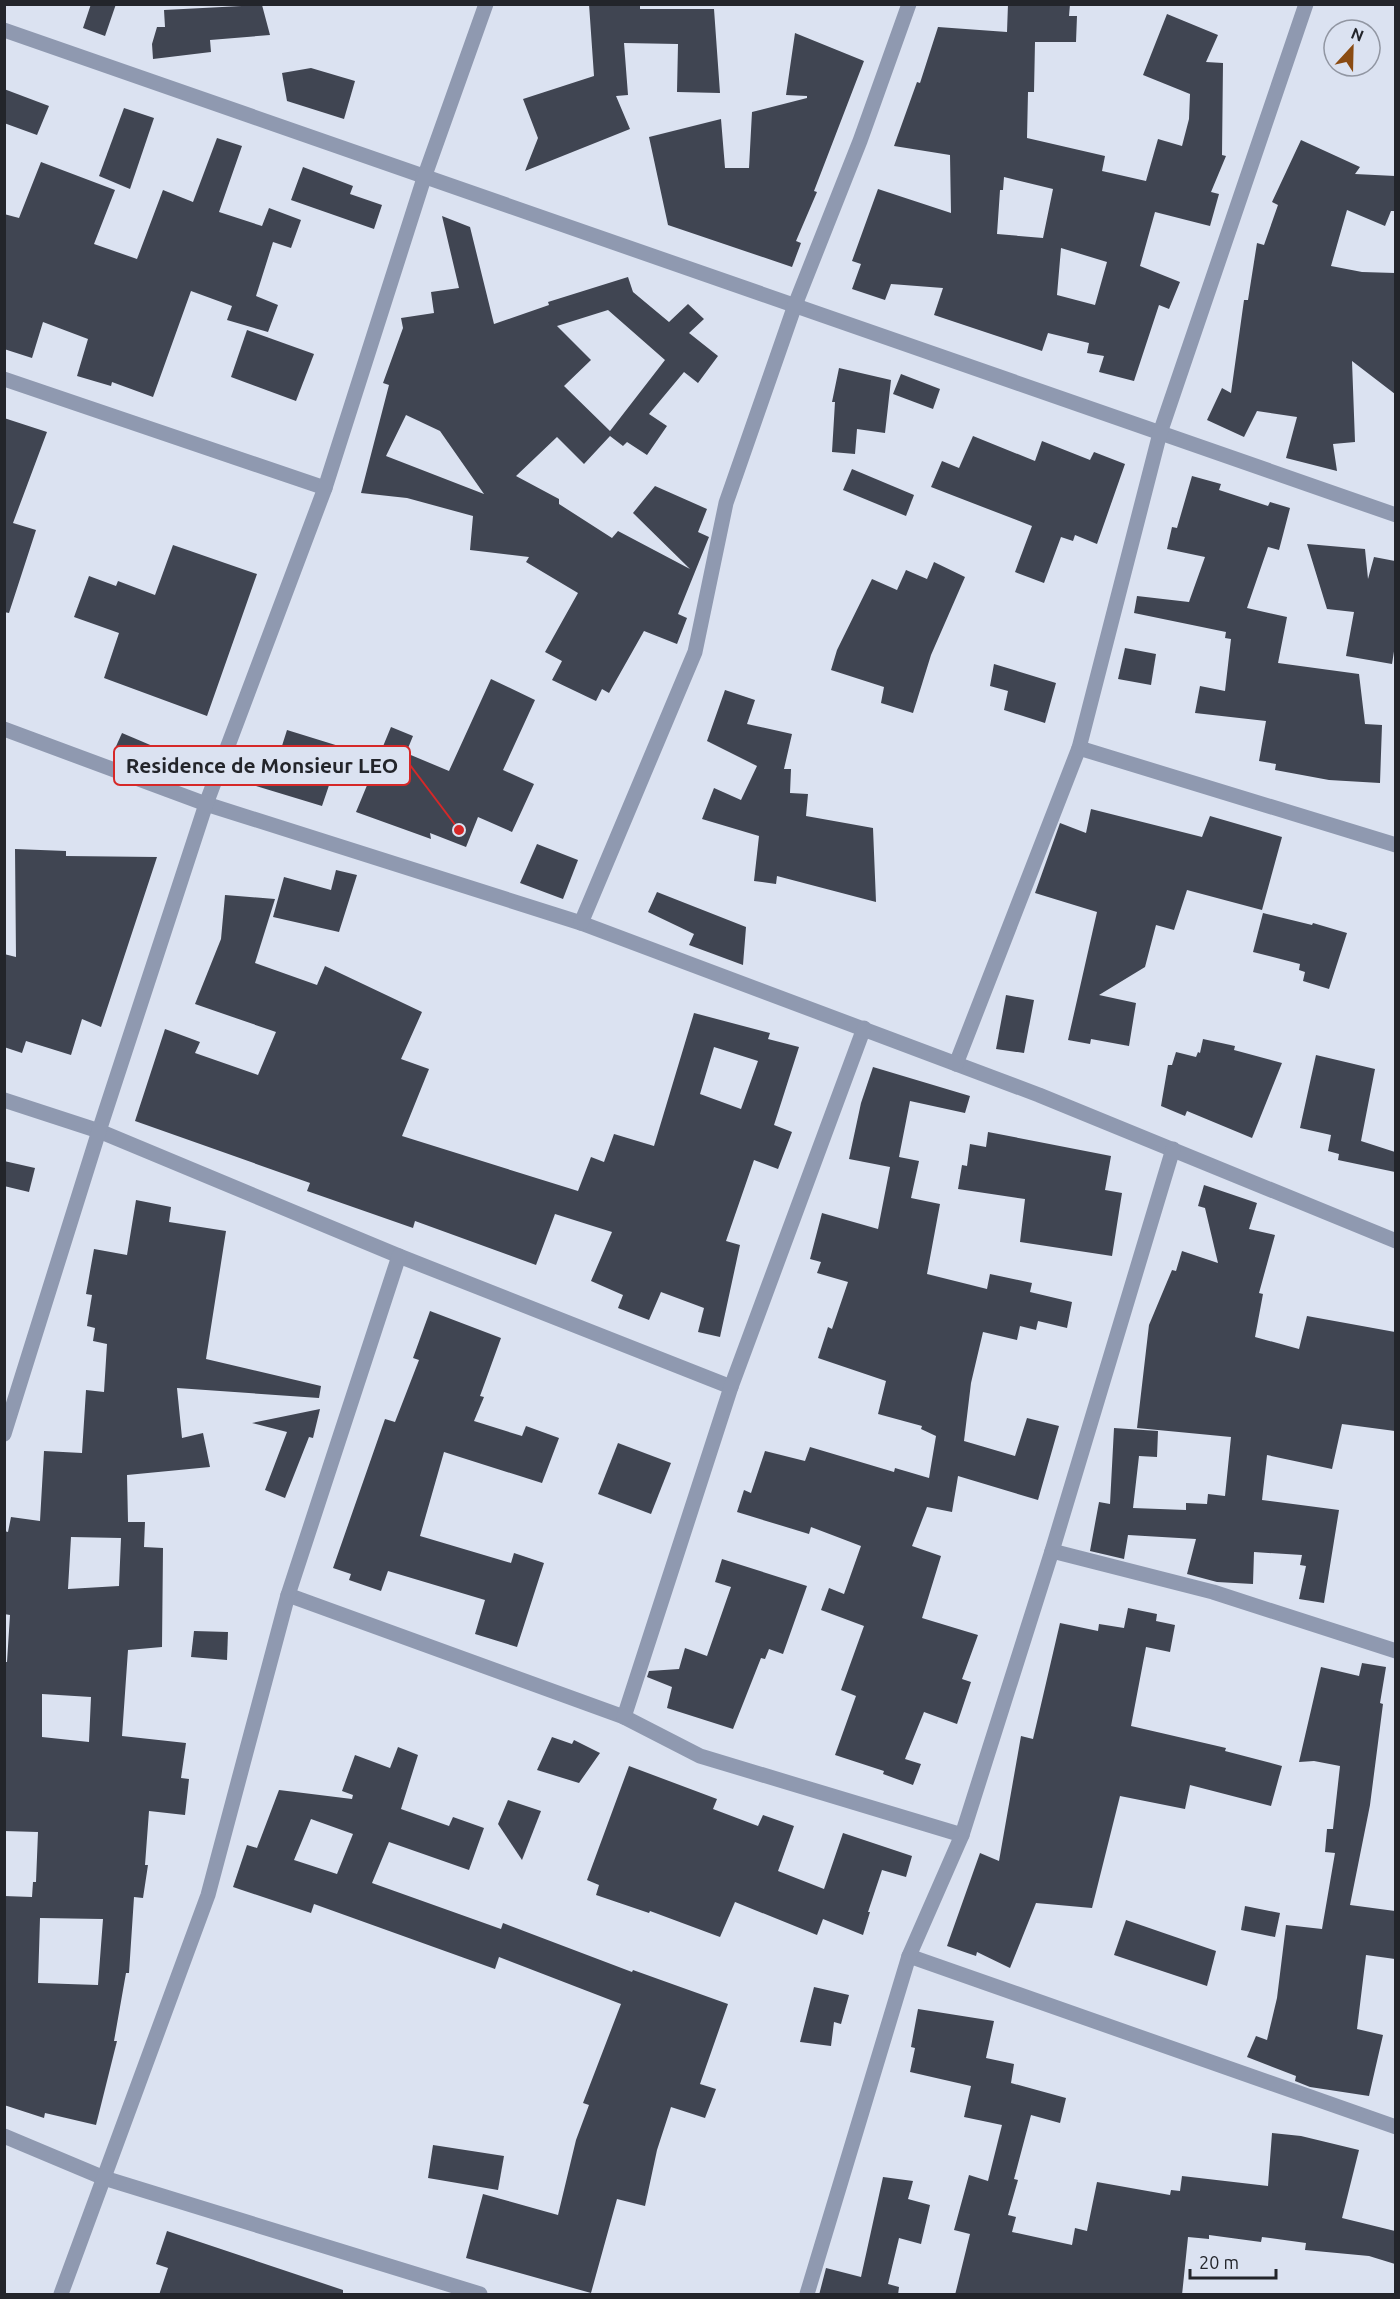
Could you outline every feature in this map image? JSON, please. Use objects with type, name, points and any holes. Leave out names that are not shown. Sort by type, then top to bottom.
[{"type":"street","points":[[4,1434],[99,1131],[206,804],[325,488],[425,175],[486,4]]},
{"type":"street","points":[[581,923],[695,652],[726,503],[795,305],[860,141],[909,4]]},
{"type":"street","points":[[956,1064],[1079,748],[1160,433],[1306,4]]},
{"type":"street","points":[[4,30],[1395,515]]},
{"type":"street","points":[[4,379],[325,488]]},
{"type":"street","points":[[4,729],[206,804],[581,923],[864,1028],[1173,1149],[1395,1241]]},
{"type":"street","points":[[1079,748],[1395,845]]},
{"type":"street","points":[[624,1717],[731,1387],[864,1028]]},
{"type":"street","points":[[4,1101],[99,1131],[399,1256],[731,1387]]},
{"type":"street","points":[[807,2295],[909,1956],[962,1835],[1052,1551],[1173,1149]]},
{"type":"street","points":[[61,2295],[208,1895],[288,1595],[399,1256]]},
{"type":"street","points":[[1052,1551],[1213,1592],[1395,1651]]},
{"type":"street","points":[[288,1595],[624,1717],[700,1756],[962,1835]]},
{"type":"street","points":[[909,1956],[1395,2127]]},
{"type":"street","points":[[4,2136],[104,2178],[480,2295]]},
{"type":"building","points":[[91,4],[116,4],[105,36],[83,28]]},
{"type":"building","points":[[589,4],[640,4],[640,9],[714,9],[720,93],[677,92],[678,44],[624,43],[628,95],[616,96],[630,129],[525,171],[538,138],[523,99],[594,76]]},
{"type":"building","points":[[1008,4],[1070,4],[1069,16],[1077,16],[1076,42],[1035,42],[1034,92],[1028,92],[1027,138],[1105,156],[1102,171],[1146,181],[1158,139],[1182,146],[1189,119],[1190,94],[1143,75],[1167,14],[1218,35],[1206,62],[1223,63],[1222,155],[1226,156],[1211,192],[1219,194],[1210,226],[1155,212],[1140,266],[1180,282],[1169,309],[1159,305],[1134,381],[1099,372],[1104,356],[1087,353],[1089,343],[1048,333],[1042,351],[934,315],[943,288],[891,284],[885,300],[852,289],[861,264],[852,261],[878,189],[951,213],[950,155],[894,146],[917,82],[920,83],[938,27],[1007,32]],"holes":[[[1004,177],[1053,189],[1043,238],[997,234],[1000,190],[1003,190]],[[1061,248],[1107,262],[1095,305],[1057,295]]]},
{"type":"building","points":[[262,5],[270,35],[210,40],[211,52],[153,59],[152,44],[157,27],[165,27],[164,10]]},
{"type":"building","points":[[795,33],[864,61],[814,191],[817,192],[796,241],[801,243],[792,267],[668,225],[649,137],[721,119],[725,168],[749,168],[752,112],[807,98],[807,96],[786,95]]},
{"type":"building","points":[[311,68],[355,81],[344,119],[287,101],[282,73]]},
{"type":"building","points":[[4,89],[49,106],[37,135],[4,123]]},
{"type":"building","points":[[124,108],[154,118],[130,189],[99,176]]},
{"type":"building","points":[[217,138],[242,146],[219,212],[262,226],[269,208],[301,220],[291,248],[273,242],[256,296],[278,305],[268,332],[227,320],[232,306],[191,291],[153,397],[112,382],[111,386],[77,376],[88,339],[43,322],[32,358],[4,349],[4,214],[19,218],[41,162],[115,190],[94,244],[137,259],[163,190],[193,202]]},
{"type":"building","points":[[1301,140],[1360,167],[1355,174],[1395,176],[1395,211],[1391,211],[1385,226],[1347,210],[1331,266],[1362,272],[1395,273],[1395,394],[1352,361],[1355,442],[1333,444],[1337,471],[1286,458],[1297,417],[1257,411],[1244,437],[1207,420],[1222,388],[1231,393],[1244,300],[1248,300],[1257,243],[1264,245],[1278,205],[1272,202]]},
{"type":"building","points":[[303,167],[353,186],[350,194],[382,205],[374,229],[291,200]]},
{"type":"building","points":[[442,216],[470,227],[494,324],[549,305],[548,302],[628,277],[633,292],[669,322],[688,304],[704,319],[689,333],[718,356],[698,383],[684,372],[649,414],[667,426],[647,455],[627,442],[623,446],[610,436],[584,464],[557,437],[516,476],[559,499],[559,504],[612,538],[618,531],[690,569],[633,513],[655,486],[707,509],[698,532],[709,537],[678,614],[687,618],[677,644],[644,631],[609,693],[602,689],[596,701],[552,680],[562,661],[545,652],[578,593],[526,562],[529,557],[470,550],[473,516],[407,498],[361,493],[389,385],[383,383],[403,328],[401,318],[434,313],[431,292],[459,288]],"holes":[[[608,310],[665,360],[610,431],[564,386],[591,360],[557,326]],[[406,415],[440,431],[484,494],[386,456]]]},
{"type":"building","points":[[247,330],[314,354],[296,401],[231,377]]},
{"type":"building","points":[[839,368],[891,380],[885,433],[857,429],[855,454],[832,452],[835,402],[832,402]]},
{"type":"building","points":[[901,374],[940,389],[933,409],[893,394]]},
{"type":"building","points":[[4,418],[47,432],[13,523],[36,530],[9,613],[4,612]]},
{"type":"building","points":[[973,436],[1035,461],[1042,441],[1090,460],[1094,452],[1125,464],[1097,544],[1075,535],[1073,541],[1061,537],[1044,583],[1015,572],[1032,526],[931,487],[942,461],[959,468]]},
{"type":"building","points":[[852,469],[914,495],[906,516],[843,490]]},
{"type":"building","points":[[1192,476],[1221,484],[1219,490],[1268,506],[1270,502],[1290,508],[1279,550],[1268,547],[1247,608],[1287,617],[1278,663],[1359,674],[1365,724],[1382,725],[1380,783],[1329,780],[1275,770],[1276,764],[1259,761],[1266,721],[1195,713],[1200,686],[1225,691],[1231,639],[1225,638],[1226,632],[1134,613],[1137,596],[1189,602],[1205,557],[1167,549],[1172,527],[1177,528]]},
{"type":"building","points":[[1307,544],[1365,549],[1368,579],[1374,557],[1395,561],[1395,645],[1392,664],[1346,656],[1354,612],[1327,609]]},
{"type":"building","points":[[173,545],[257,574],[207,716],[104,678],[119,633],[74,617],[89,576],[116,586],[118,581],[155,595]]},
{"type":"building","points":[[934,562],[965,577],[931,655],[913,713],[881,703],[884,687],[831,670],[837,650],[872,579],[897,590],[906,570],[927,579]]},
{"type":"building","points":[[1125,648],[1156,654],[1151,685],[1118,679]]},
{"type":"building","points":[[994,664],[1056,683],[1045,723],[1004,710],[1008,691],[990,686]]},
{"type":"building","points":[[491,679],[535,700],[503,770],[534,784],[512,832],[478,817],[466,847],[430,833],[431,839],[356,812],[391,727],[413,736],[406,753],[449,771]]},
{"type":"building","points":[[725,690],[755,700],[747,724],[792,734],[784,769],[791,769],[790,793],[808,794],[806,816],[873,828],[876,902],[777,876],[776,884],[754,881],[759,836],[702,819],[714,788],[741,800],[757,766],[707,741]]},
{"type":"building","points":[[287,730],[342,747],[322,806],[256,786],[269,745],[281,749]]},
{"type":"building","points":[[122,733],[155,747],[147,767],[113,753]]},
{"type":"building","points":[[1091,809],[1202,837],[1210,816],[1282,837],[1262,910],[1187,890],[1174,930],[1156,925],[1145,967],[1099,995],[1136,1003],[1129,1046],[1091,1039],[1090,1044],[1068,1040],[1097,912],[1035,893],[1060,823],[1086,833]]},
{"type":"building","points":[[537,844],[578,860],[563,899],[520,883]]},
{"type":"building","points":[[15,849],[66,851],[66,856],[157,857],[101,1027],[82,1019],[71,1055],[26,1041],[22,1053],[4,1047],[4,954],[16,957]]},
{"type":"building","points":[[336,870],[357,875],[339,932],[273,917],[284,877],[331,890]]},
{"type":"building","points":[[657,892],[746,927],[743,965],[689,945],[694,934],[648,912]]},
{"type":"building","points":[[225,895],[275,899],[255,963],[317,985],[325,966],[422,1012],[401,1059],[429,1069],[402,1136],[578,1191],[591,1157],[604,1162],[614,1134],[654,1146],[694,1013],[770,1033],[768,1039],[799,1047],[774,1125],[792,1132],[778,1169],[754,1160],[726,1241],[740,1245],[720,1337],[698,1332],[704,1308],[661,1292],[649,1320],[618,1308],[623,1295],[591,1281],[612,1232],[555,1214],[536,1265],[415,1221],[413,1228],[307,1191],[310,1183],[135,1121],[165,1029],[200,1042],[195,1053],[258,1075],[276,1032],[195,1004],[221,939]],"holes":[[[714,1047],[758,1061],[741,1109],[700,1094]]]},
{"type":"building","points":[[1263,913],[1312,925],[1313,923],[1347,933],[1329,989],[1303,981],[1305,972],[1299,970],[1300,964],[1253,952]]},
{"type":"building","points":[[1006,995],[1034,1000],[1024,1053],[996,1049]]},
{"type":"building","points":[[1203,1039],[1235,1046],[1234,1050],[1282,1063],[1252,1138],[1187,1111],[1185,1116],[1161,1106],[1168,1065],[1172,1065],[1176,1052],[1196,1057],[1198,1052],[1200,1053]]},
{"type":"building","points":[[1316,1055],[1375,1069],[1361,1141],[1395,1152],[1395,1172],[1338,1160],[1339,1154],[1328,1151],[1331,1135],[1300,1128]]},
{"type":"building","points":[[873,1067],[970,1096],[965,1113],[910,1101],[899,1157],[919,1161],[911,1198],[940,1204],[927,1274],[987,1289],[990,1274],[1032,1283],[1030,1292],[1072,1302],[1067,1328],[1038,1321],[1036,1330],[1020,1326],[1017,1340],[983,1332],[971,1383],[964,1441],[1015,1456],[1027,1418],[1059,1426],[1038,1500],[958,1476],[952,1512],[927,1507],[912,1546],[941,1556],[922,1618],[978,1635],[962,1679],[971,1682],[957,1724],[924,1712],[905,1759],[921,1764],[913,1785],[883,1774],[884,1771],[835,1755],[856,1696],[841,1690],[864,1626],[821,1610],[829,1588],[844,1594],[861,1546],[811,1527],[809,1534],[737,1512],[744,1490],[751,1493],[765,1451],[805,1461],[810,1447],[894,1472],[895,1468],[929,1478],[936,1436],[921,1429],[922,1426],[878,1414],[886,1381],[818,1358],[828,1327],[832,1329],[848,1282],[817,1273],[821,1262],[810,1259],[822,1213],[878,1229],[890,1167],[849,1159],[861,1103]]},
{"type":"building","points":[[988,1132],[1111,1156],[1105,1190],[1122,1193],[1112,1256],[1020,1242],[1025,1199],[958,1189],[962,1165],[967,1166],[970,1144],[986,1147]]},
{"type":"building","points":[[4,1161],[35,1168],[29,1192],[4,1186]]},
{"type":"building","points":[[1204,1185],[1257,1203],[1249,1229],[1275,1235],[1259,1293],[1263,1294],[1255,1337],[1299,1349],[1307,1316],[1395,1332],[1395,1431],[1342,1424],[1332,1469],[1267,1455],[1262,1500],[1339,1510],[1324,1603],[1299,1599],[1306,1566],[1300,1565],[1302,1555],[1254,1552],[1253,1584],[1217,1582],[1187,1574],[1196,1539],[1128,1535],[1124,1559],[1090,1551],[1099,1502],[1110,1504],[1114,1428],[1158,1431],[1157,1457],[1139,1456],[1133,1508],[1186,1510],[1186,1503],[1207,1504],[1208,1494],[1225,1496],[1231,1437],[1137,1428],[1149,1325],[1172,1270],[1176,1271],[1182,1251],[1218,1263],[1205,1208],[1198,1206]]},
{"type":"building","points":[[136,1200],[171,1207],[169,1222],[226,1231],[206,1359],[321,1386],[319,1398],[177,1388],[182,1438],[203,1433],[210,1467],[127,1475],[128,1522],[145,1522],[144,1547],[163,1548],[162,1647],[128,1650],[122,1736],[186,1743],[181,1778],[189,1779],[185,1815],[149,1811],[145,1865],[148,1865],[143,1898],[134,1897],[129,1973],[126,1973],[114,2041],[117,2041],[96,2125],[45,2113],[44,2118],[4,2105],[4,1896],[32,1897],[33,1882],[36,1882],[38,1832],[4,1831],[4,1662],[7,1662],[10,1615],[4,1614],[4,1531],[8,1532],[11,1517],[40,1521],[44,1451],[82,1453],[86,1390],[104,1392],[107,1344],[93,1341],[95,1328],[87,1326],[92,1295],[86,1294],[94,1249],[127,1255]],"holes":[[[71,1537],[121,1538],[119,1586],[68,1589]],[[42,1694],[91,1697],[89,1742],[42,1737]],[[40,1918],[103,1919],[98,1985],[38,1983]]]},
{"type":"building","points":[[430,1311],[501,1338],[480,1396],[484,1397],[474,1421],[522,1436],[526,1426],[559,1438],[542,1483],[444,1452],[420,1536],[511,1563],[514,1553],[544,1563],[517,1647],[475,1634],[485,1600],[388,1571],[381,1591],[349,1580],[351,1574],[333,1568],[385,1419],[395,1422],[419,1360],[413,1358]]},
{"type":"building","points":[[320,1409],[313,1438],[309,1437],[285,1498],[265,1490],[287,1432],[252,1423]]},
{"type":"building","points":[[618,1443],[671,1463],[651,1514],[598,1494]]},
{"type":"building","points":[[722,1559],[807,1586],[783,1654],[769,1649],[765,1659],[761,1658],[733,1729],[667,1708],[672,1687],[647,1677],[649,1671],[679,1669],[685,1648],[707,1656],[731,1587],[715,1582]]},
{"type":"building","points":[[1128,1608],[1157,1614],[1156,1621],[1175,1625],[1170,1652],[1146,1647],[1131,1726],[1226,1748],[1225,1751],[1282,1766],[1271,1806],[1190,1785],[1185,1809],[1120,1796],[1092,1908],[1036,1903],[1010,1968],[977,1952],[976,1956],[947,1946],[980,1853],[999,1861],[1021,1736],[1033,1739],[1060,1623],[1098,1631],[1099,1624],[1124,1628]]},
{"type":"building","points":[[194,1631],[228,1632],[227,1660],[191,1657]]},
{"type":"building","points":[[1362,1663],[1386,1667],[1380,1703],[1383,1704],[1370,1805],[1350,1905],[1395,1911],[1395,1959],[1366,1955],[1357,2029],[1383,2035],[1369,2096],[1310,2087],[1295,2081],[1296,2076],[1247,2057],[1256,2036],[1267,2040],[1277,1998],[1286,1925],[1322,1929],[1335,1853],[1325,1852],[1327,1829],[1333,1829],[1340,1766],[1314,1761],[1299,1762],[1321,1667],[1359,1676]]},
{"type":"building","points":[[552,1737],[572,1744],[574,1740],[600,1753],[579,1783],[537,1770]]},
{"type":"building","points":[[398,1747],[418,1755],[401,1809],[449,1826],[453,1817],[484,1828],[469,1870],[389,1842],[372,1883],[501,1929],[503,1923],[632,1972],[633,1970],[728,2004],[700,2084],[716,2089],[705,2118],[671,2107],[657,2150],[645,2206],[617,2199],[591,2293],[466,2258],[483,2194],[558,2215],[576,2140],[589,2105],[583,2103],[621,2004],[499,1957],[495,1969],[314,1904],[311,1913],[233,1887],[247,1845],[257,1848],[279,1790],[352,1799],[353,1795],[342,1791],[355,1755],[390,1768]],"holes":[[[311,1819],[353,1834],[337,1874],[294,1860]]]},
{"type":"building","points":[[629,1766],[717,1799],[713,1809],[758,1826],[763,1815],[794,1826],[778,1871],[824,1889],[843,1833],[912,1856],[906,1877],[882,1870],[863,1935],[823,1919],[817,1935],[735,1902],[720,1937],[650,1911],[649,1913],[596,1895],[599,1885],[587,1880]]},
{"type":"building","points":[[508,1800],[541,1811],[522,1860],[498,1824]]},
{"type":"building","points":[[1245,1906],[1280,1913],[1275,1937],[1241,1930]]},
{"type":"building","points":[[1126,1920],[1216,1951],[1207,1986],[1114,1955]]},
{"type":"building","points":[[814,1987],[849,1995],[841,2024],[834,2022],[831,2046],[800,2042]]},
{"type":"building","points":[[918,2009],[994,2021],[986,2058],[1014,2064],[1011,2083],[1066,2098],[1060,2123],[1031,2115],[1014,2179],[1018,2180],[1008,2215],[1016,2217],[1012,2232],[1072,2245],[1075,2228],[1087,2231],[1097,2182],[1170,2195],[1171,2190],[1180,2191],[1182,2176],[1268,2186],[1272,2133],[1301,2136],[1359,2150],[1342,2218],[1395,2231],[1395,2264],[1369,2256],[1305,2250],[1306,2243],[1262,2237],[1261,2242],[1209,2235],[1209,2239],[1188,2237],[1182,2295],[955,2295],[970,2234],[954,2230],[969,2175],[988,2181],[1002,2125],[964,2117],[971,2086],[910,2072],[915,2048],[911,2047]]},
{"type":"building","points":[[433,2145],[504,2156],[498,2190],[428,2178]]},
{"type":"building","points":[[883,2177],[913,2181],[908,2199],[930,2205],[921,2244],[899,2238],[888,2284],[899,2287],[898,2295],[819,2295],[826,2268],[861,2277]]},
{"type":"building","points":[[167,2231],[343,2290],[343,2295],[159,2295],[168,2268],[156,2264]]},
{"type":"place","name":"Residence de Monsieur LEO","points":[[459,830]]}]
